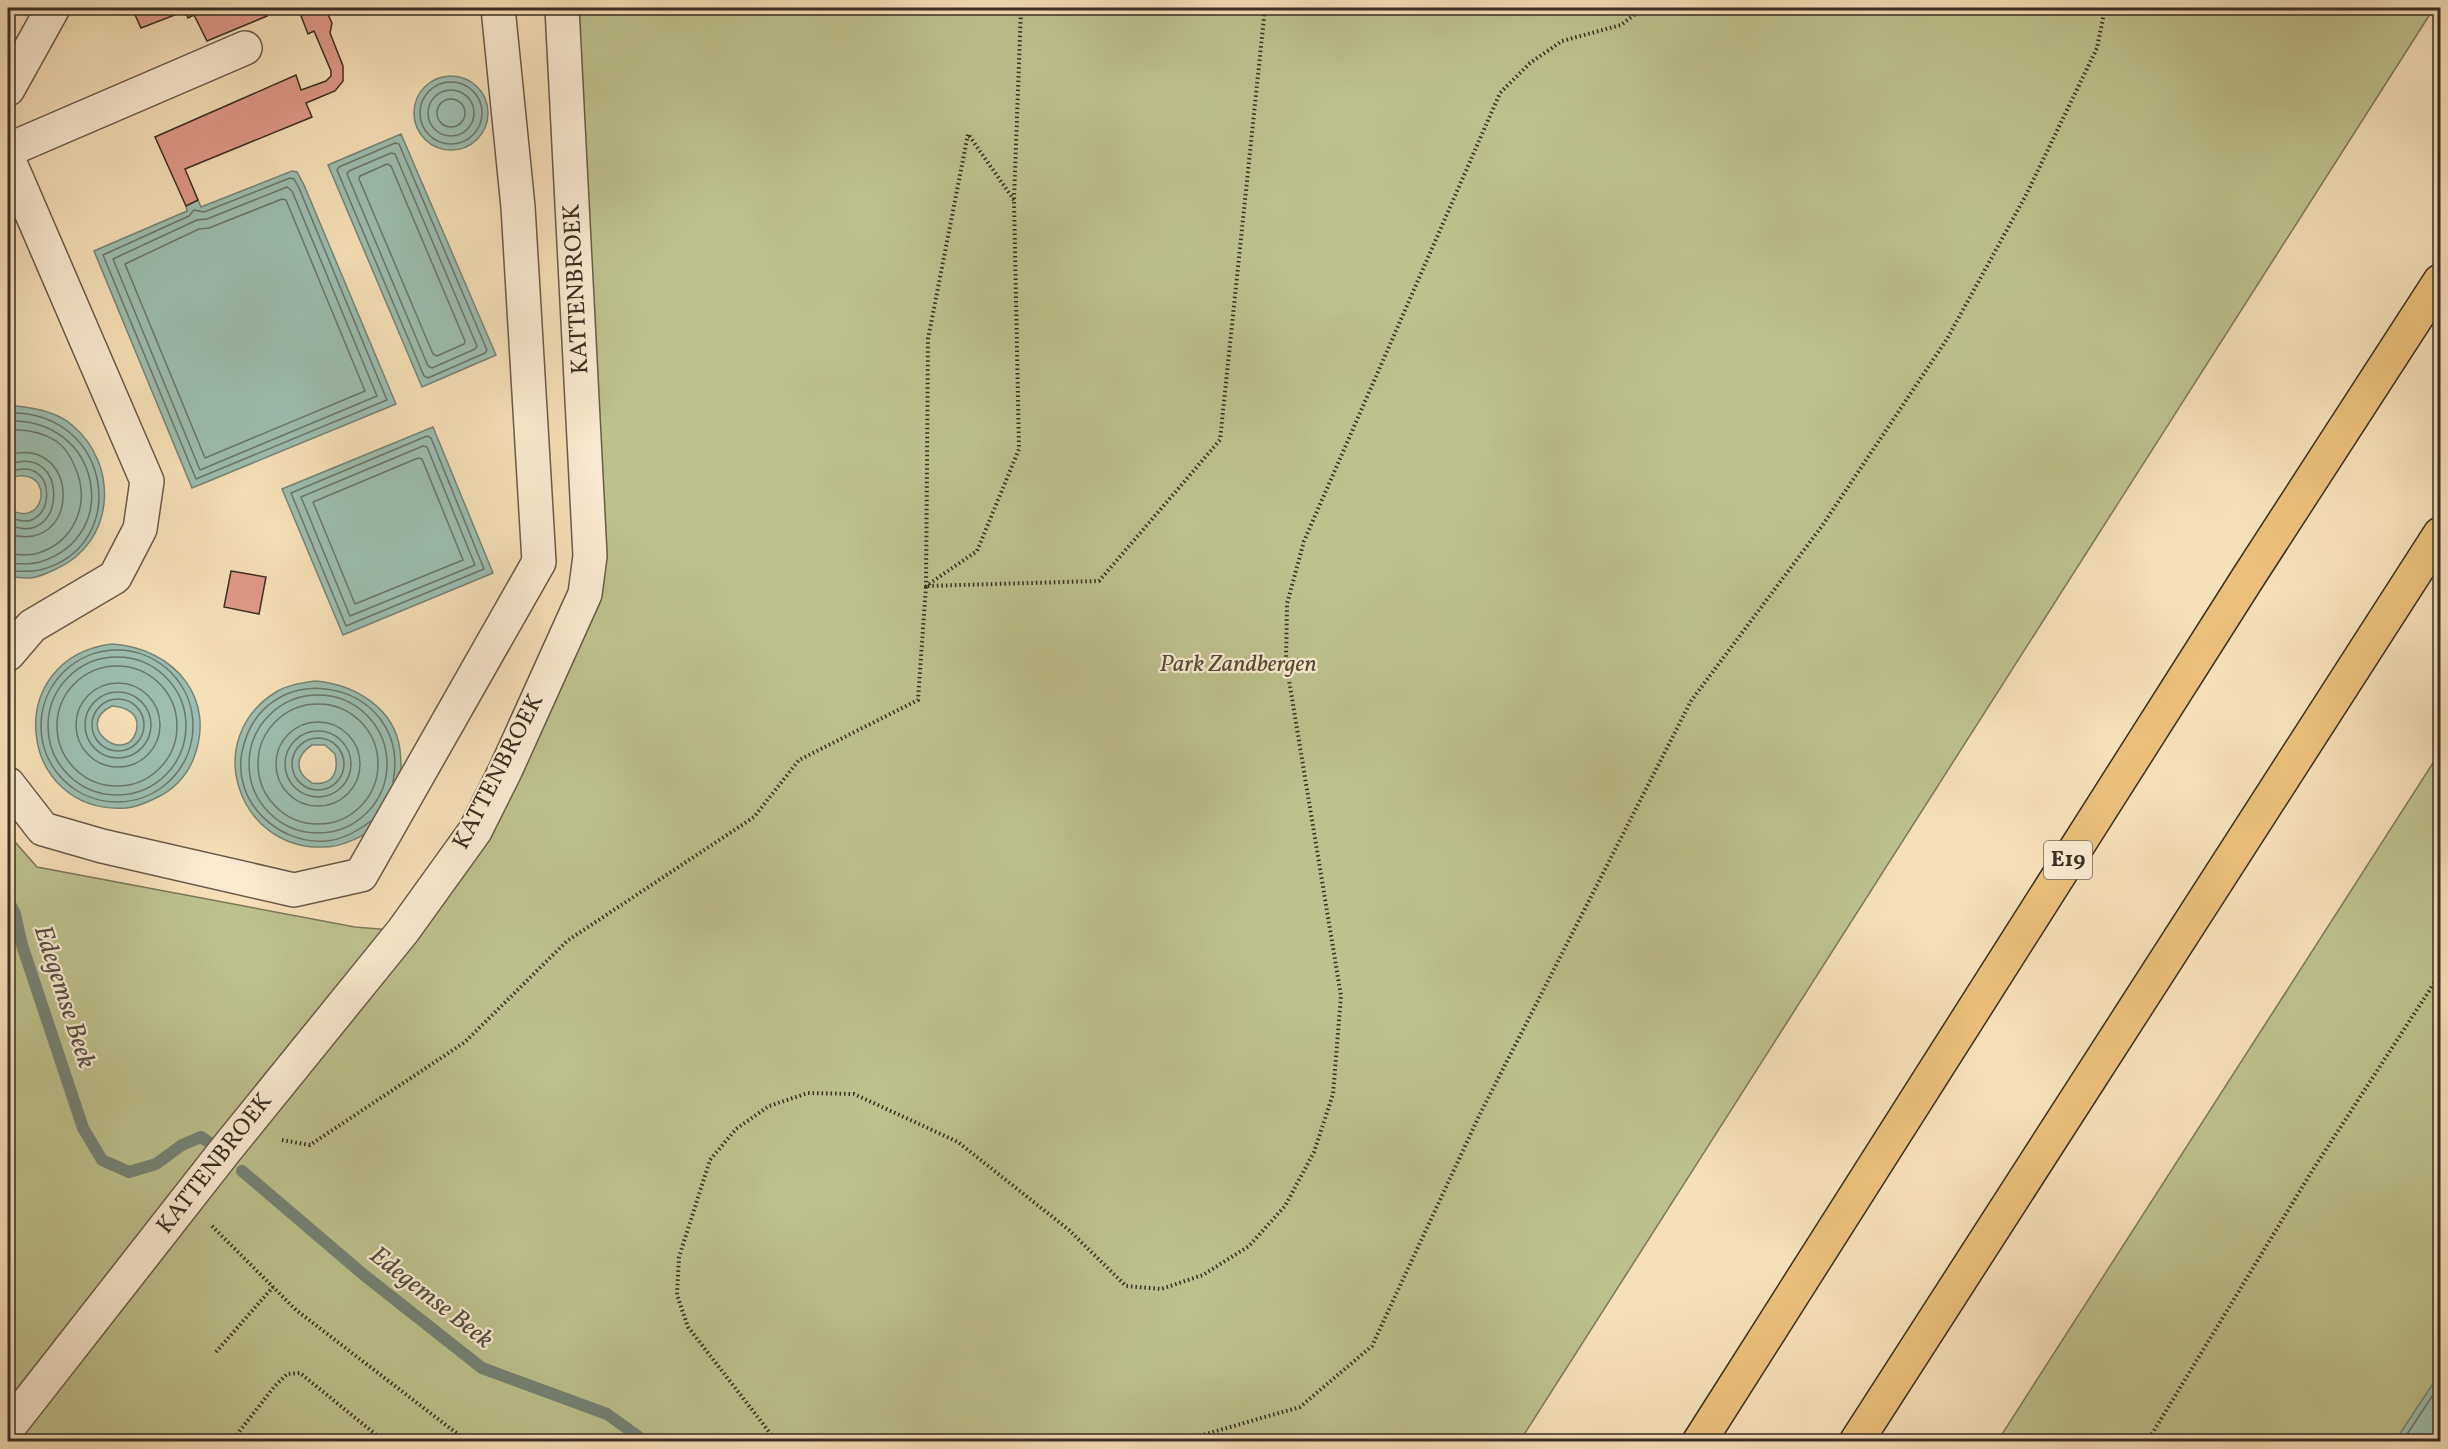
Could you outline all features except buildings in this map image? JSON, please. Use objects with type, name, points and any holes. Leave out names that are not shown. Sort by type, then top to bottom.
[{"type":"highway","name":"E19","points":[[1699,1442],[2248,576],[2440,280]]},
{"type":"highway","points":[[1856,1442],[2440,534]]},
{"type":"street","points":[[8,89],[53,8]]},
{"type":"street","points":[[8,784],[43,829],[102,846],[294,890],[361,875],[539,562],[518,207],[498,8]]},
{"type":"street","name":"KATTENBROEK","points":[[8,1428],[240,1132],[403,931],[475,831],[511,759],[585,594],[590,556],[562,8]]},
{"type":"street","points":[[8,150],[245,48]]},
{"type":"street","points":[[8,145],[10,163],[147,481],[140,529],[115,577],[32,626],[8,654]]},
{"type":"path","points":[[926,586],[977,551],[1019,449],[1014,200],[1021,8]]},
{"type":"path","points":[[926,586],[1099,580],[1220,440],[1265,8]]},
{"type":"path","points":[[793,1442],[776,1440],[688,1327],[677,1295],[679,1257],[710,1160],[736,1129],[769,1106],[808,1093],[854,1094],[957,1142],[1070,1230],[1126,1286],[1161,1289],[1203,1275],[1249,1246],[1285,1206],[1314,1152],[1333,1094],[1341,996],[1286,662],[1287,604],[1304,541],[1500,93],[1530,63],[1562,41],[1622,25],[1643,8]]},
{"type":"path","points":[[1178,1442],[1300,1407],[1372,1346],[1480,1114],[1691,701],[1822,526],[1947,339],[2025,195],[2097,48],[2105,8]]},
{"type":"path","points":[[240,1132],[310,1145],[465,1042],[567,941],[754,817],[799,760],[918,700],[926,586],[928,339],[968,134],[1014,200]]},
{"type":"path","points":[[2147,1442],[2312,1171],[2440,974]]},
{"type":"path","points":[[186,1201],[296,1310],[468,1442]]},
{"type":"path","points":[[216,1352],[273,1287]]},
{"type":"path","points":[[231,1442],[287,1374],[300,1373],[385,1442]]},
{"type":"green space","name":"Park Zandbergen","points":[[562,8],[2434,8],[1520,1441],[8,1441],[8,834],[37,867],[355,927],[403,931],[585,594]]},
{"type":"green space","points":[[2440,752],[2440,1441],[1997,1442]]},
{"type":"water","points":[[451,76],[472,82],[482,92],[488,113],[482,134],[472,144],[451,150],[430,144],[420,134],[414,113],[420,92],[430,82]]},
{"type":"water","points":[[401,134],[496,355],[422,387],[328,165]]},
{"type":"water","points":[[292,171],[297,172],[304,185],[396,404],[192,488],[94,251],[187,211],[186,206],[198,200],[201,207]]},
{"type":"water","points":[[17,406],[46,411],[72,425],[88,442],[98,461],[104,481],[104,502],[100,523],[90,541],[76,557],[41,576],[30,578],[8,577],[8,508],[19,513],[29,513],[36,509],[41,494],[34,479],[16,476],[8,482],[8,408]]},
{"type":"water","points":[[433,427],[493,573],[343,635],[282,489]]},
{"type":"water","points":[[112,644],[134,648],[154,655],[171,666],[185,681],[195,698],[200,717],[199,738],[190,766],[178,783],[168,792],[138,806],[126,808],[90,804],[62,787],[44,763],[36,734],[38,704],[52,677],[76,655]],"holes":[[[112,706],[132,713],[137,726],[130,741],[122,745],[113,744],[105,739],[99,732],[97,723],[101,714]]]},
{"type":"water","points":[[315,681],[344,687],[370,701],[390,722],[397,735],[400,750],[400,778],[378,823],[361,836],[331,847],[295,843],[270,831],[251,812],[239,789],[235,763],[239,737],[253,712],[280,690]],"holes":[[[312,745],[325,745],[335,754],[335,772],[330,780],[312,783],[302,774],[300,759],[306,749]]]},
{"type":"water","points":[[2440,1373],[2440,1441],[2395,1441]]},
{"type":"waterway","name":"Edegemse Beek","points":[[8,900],[15,914],[22,945],[83,1128],[102,1160],[129,1172],[156,1164],[182,1145],[201,1137],[210,1143]]},
{"type":"waterway","name":"Edegemse Beek","points":[[242,1171],[364,1275],[482,1368],[607,1414],[646,1442]]}]
